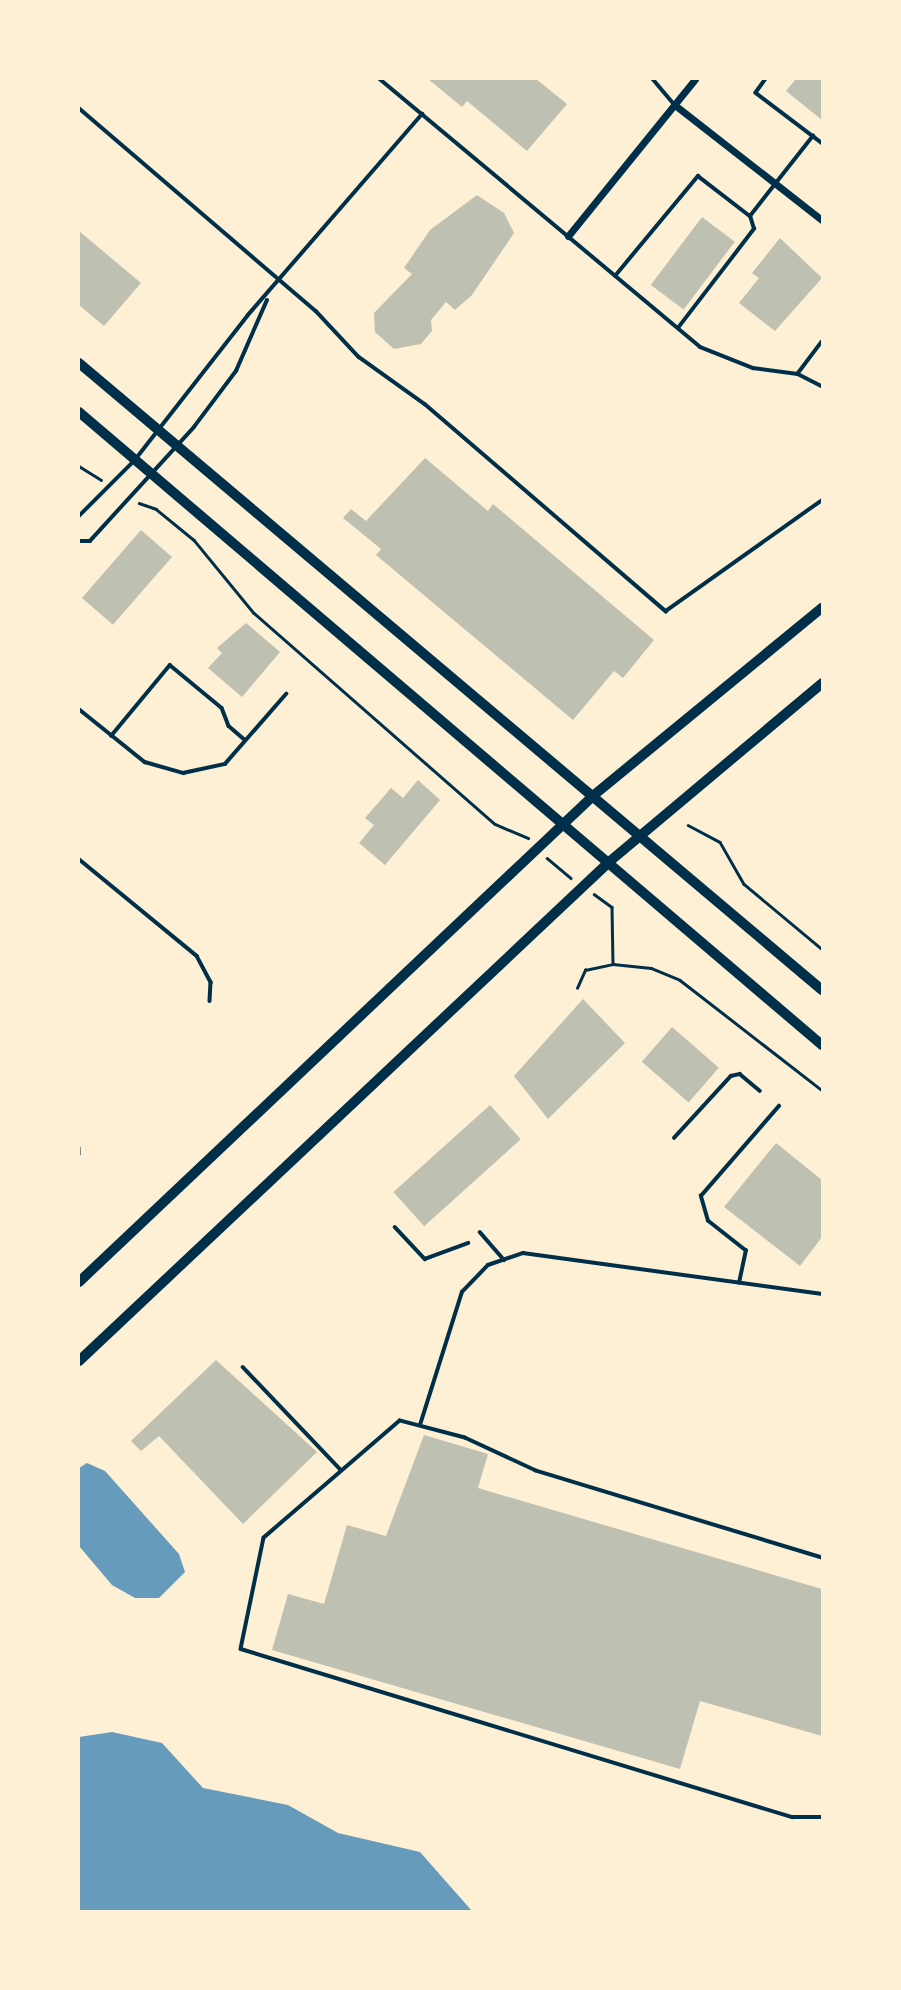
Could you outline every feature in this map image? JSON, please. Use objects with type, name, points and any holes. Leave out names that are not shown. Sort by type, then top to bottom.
[{"type":"main road","points":[[79,363],[822,990]]},
{"type":"main road","points":[[79,412],[822,1045]]},
{"type":"main road","points":[[79,1282],[594,795],[822,608]]},
{"type":"main road","points":[[79,1361],[610,862],[822,683]]},
{"type":"street","points":[[568,236],[676,106],[695,79]]},
{"type":"street","points":[[676,106],[822,220]]},
{"type":"lane","points":[[380,79],[700,347],[752,368],[798,374],[822,386]]},
{"type":"lane","points":[[653,79],[676,106]]},
{"type":"lane","points":[[766,79],[756,93],[822,143]]},
{"type":"lane","points":[[79,108],[283,282],[359,357],[425,404],[666,611],[822,500]]},
{"type":"lane","points":[[79,516],[107,483],[134,461],[248,316],[283,282],[422,114]]},
{"type":"lane","points":[[750,216],[777,186],[813,136]]},
{"type":"lane","points":[[615,276],[698,176],[750,216],[754,229],[678,328]]},
{"type":"lane","points":[[79,541],[90,541],[150,475],[236,370],[268,299]]},
{"type":"lane","points":[[798,374],[822,342]]},
{"type":"lane","points":[[111,736],[170,665],[222,708],[229,726],[246,740]]},
{"type":"lane","points":[[79,709],[145,762],[183,773],[225,764],[286,694]]},
{"type":"lane","points":[[79,859],[197,956],[211,982],[210,1001]]},
{"type":"lane","points":[[674,1138],[731,1076],[740,1074],[760,1091]]},
{"type":"lane","points":[[739,1283],[746,1251],[708,1221],[701,1196],[779,1106]]},
{"type":"lane","points":[[79,1148],[79,1154]]},
{"type":"lane","points":[[395,1227],[425,1259],[468,1243]]},
{"type":"lane","points":[[480,1233],[504,1259]]},
{"type":"lane","points":[[420,1425],[462,1292],[488,1265],[504,1259],[523,1253],[822,1294]]},
{"type":"lane","points":[[243,1367],[340,1469]]},
{"type":"lane","points":[[822,1558],[536,1471],[420,1425],[391,1423],[264,1538],[241,1649],[792,1817],[822,1817]]},
{"type":"path","points":[[79,466],[107,483]]},
{"type":"path","points":[[126,499],[156,509],[194,540],[254,614],[495,824],[520,831],[539,847],[552,865],[612,907],[613,964]]},
{"type":"path","points":[[688,825],[720,842],[744,884],[822,949]]},
{"type":"path","points":[[577,988],[585,970],[613,964],[680,980],[822,1090]]},
{"type":"water","points":[[87,1463],[105,1471],[179,1554],[185,1572],[159,1598],[135,1598],[112,1585],[79,1546],[79,1468]]},
{"type":"water","points":[[112,1732],[162,1743],[203,1788],[288,1805],[338,1833],[420,1852],[472,1911],[79,1911],[79,1737]]},
{"type":"building","points":[[428,79],[536,79],[567,104],[527,151],[467,101],[462,107]]},
{"type":"building","points":[[796,79],[822,79],[822,120],[786,91]]},
{"type":"building","points":[[477,195],[504,213],[514,233],[472,295],[455,310],[446,302],[431,320],[432,331],[421,344],[394,349],[375,332],[374,313],[412,274],[404,268],[430,230]]},
{"type":"building","points":[[702,217],[735,242],[684,310],[651,285]]},
{"type":"building","points":[[79,231],[141,283],[104,326],[79,305]]},
{"type":"building","points":[[780,238],[822,278],[775,331],[739,303],[759,278],[752,273]]},
{"type":"building","points":[[425,458],[488,511],[493,504],[654,640],[623,678],[614,671],[573,720],[376,555],[381,549],[343,518],[351,509],[366,521]]},
{"type":"building","points":[[141,530],[172,557],[113,625],[82,598]]},
{"type":"building","points":[[246,623],[280,652],[242,697],[208,668],[222,653],[217,648]]},
{"type":"building","points":[[418,780],[440,800],[385,865],[359,843],[374,825],[365,818],[391,788],[403,798]]},
{"type":"building","points":[[583,999],[625,1043],[548,1119],[514,1076]]},
{"type":"building","points":[[672,1027],[719,1068],[689,1102],[642,1062]]},
{"type":"building","points":[[490,1105],[521,1139],[424,1226],[393,1192]]},
{"type":"building","points":[[776,1143],[822,1180],[822,1237],[800,1266],[724,1207]]},
{"type":"building","points":[[216,1360],[317,1452],[243,1524],[159,1436],[141,1451],[131,1441]]},
{"type":"building","points":[[424,1435],[488,1454],[478,1488],[822,1589],[822,1736],[700,1701],[680,1769],[272,1650],[288,1594],[324,1604],[347,1525],[386,1536]]}]
